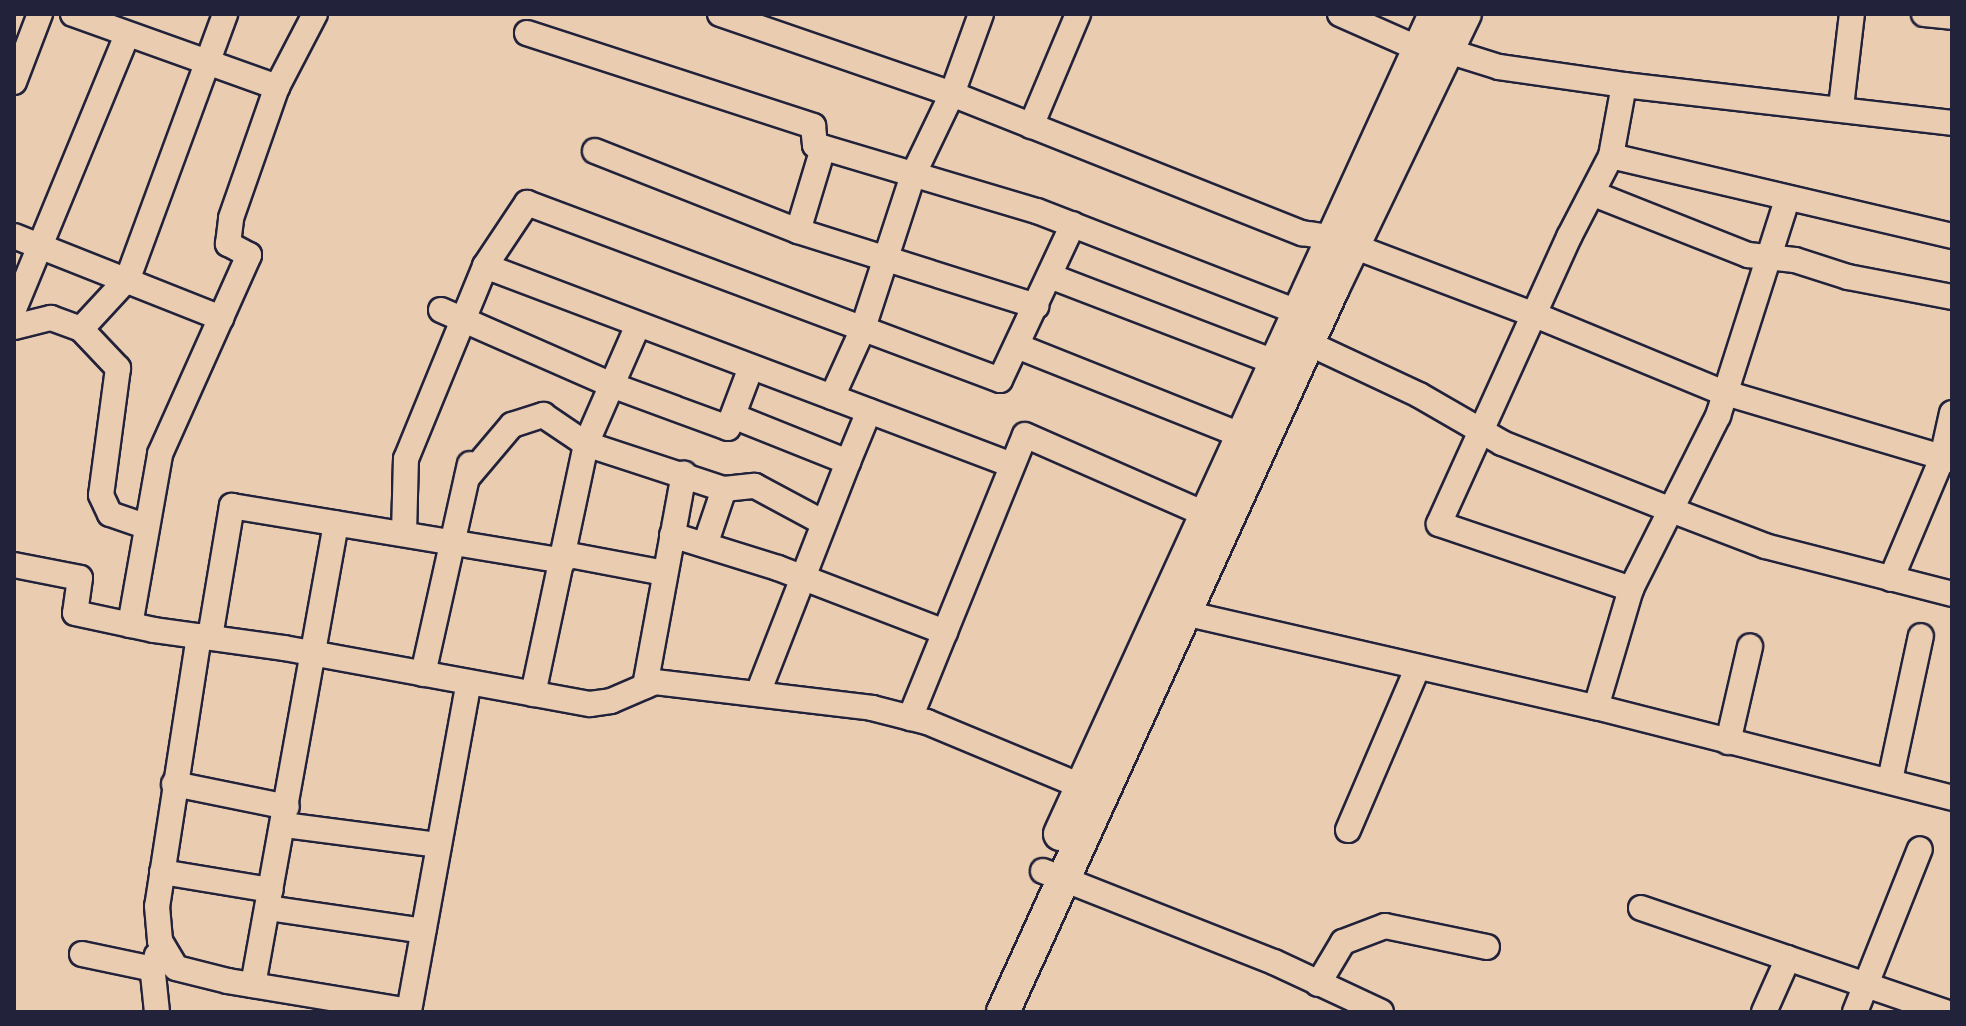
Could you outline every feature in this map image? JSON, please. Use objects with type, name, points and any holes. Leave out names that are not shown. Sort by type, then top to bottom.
[{"type":"main road","points":[[1434,50],[1435,14]]},
{"type":"main road","points":[[980,1012],[1053,875],[1184,613],[1308,343],[1342,242],[1434,50],[1465,14]]},
{"type":"main road","points":[[1003,1012],[1053,875],[1081,786],[1297,312],[1342,242]]},
{"type":"street","points":[[14,82],[40,14]]},
{"type":"street","points":[[73,14],[124,27],[209,63],[277,87]]},
{"type":"street","points":[[81,329],[128,278],[225,14]]},
{"type":"street","points":[[130,625],[147,527],[171,421],[249,255],[233,249],[226,236],[277,87],[315,14]]},
{"type":"street","points":[[720,14],[769,22],[1302,233],[1342,242],[1535,315],[1722,392],[1947,459]]},
{"type":"street","points":[[832,397],[862,331],[913,175],[952,94],[981,14]]},
{"type":"street","points":[[1031,126],[1078,14]]},
{"type":"street","points":[[1340,14],[1434,50],[1499,67],[1624,85],[1841,107],[1952,123]]},
{"type":"street","points":[[1841,107],[1852,14]]},
{"type":"street","points":[[1924,14],[1952,17]]},
{"type":"street","points":[[14,309],[124,27]]},
{"type":"street","points":[[527,33],[813,126],[815,145],[1073,224],[1297,312]]},
{"type":"street","points":[[1624,85],[1611,156],[1596,179],[1594,194],[1569,237],[1439,524],[1631,589]]},
{"type":"street","points":[[798,231],[823,148]]},
{"type":"street","points":[[595,151],[798,231],[1036,306]]},
{"type":"street","points":[[1611,156],[1777,193],[1787,200],[1952,236]]},
{"type":"street","points":[[1594,194],[1748,255],[1952,297]]},
{"type":"street","points":[[1596,707],[1631,589],[1674,511],[1718,416],[1722,392],[1771,258],[1787,200]]},
{"type":"street","points":[[404,534],[406,459],[485,266],[527,203],[862,331],[1000,380],[1073,224]]},
{"type":"street","points":[[14,236],[128,278],[221,318]]},
{"type":"street","points":[[485,266],[1012,465]]},
{"type":"street","points":[[1050,276],[1274,362]]},
{"type":"street","points":[[441,310],[614,386],[728,428],[751,367]]},
{"type":"street","points":[[14,327],[51,318],[81,329],[118,368],[101,495],[110,514],[147,527]]},
{"type":"street","points":[[533,694],[586,444],[614,386],[638,325]]},
{"type":"street","points":[[1308,343],[1482,431],[1674,511],[1765,546],[1952,594]]},
{"type":"street","points":[[1017,346],[1241,435]]},
{"type":"street","points":[[758,693],[869,411]]},
{"type":"street","points":[[1891,579],[1947,459],[1952,413]]},
{"type":"street","points":[[467,478],[512,425],[543,415],[586,444],[724,489],[755,486],[824,523]]},
{"type":"street","points":[[733,416],[848,462]]},
{"type":"street","points":[[910,718],[1025,435],[1205,514]]},
{"type":"street","points":[[423,674],[474,446]]},
{"type":"street","points":[[645,686],[684,474]]},
{"type":"street","points":[[705,545],[724,489]]},
{"type":"street","points":[[157,1012],[154,969],[160,941],[162,872],[174,784],[232,506],[665,573]]},
{"type":"street","points":[[253,985],[315,654],[336,523]]},
{"type":"street","points":[[672,535],[805,579],[945,632]]},
{"type":"street","points":[[14,565],[80,578],[75,613],[130,625],[315,654],[590,704],[611,701],[655,682],[758,693],[910,718],[1081,786]]},
{"type":"street","points":[[1184,613],[1596,707],[1952,798]]},
{"type":"street","points":[[1890,780],[1921,636]]},
{"type":"street","points":[[1728,742],[1750,647]]},
{"type":"street","points":[[1348,830],[1418,667]]},
{"type":"street","points":[[160,941],[184,972],[409,1011],[469,682]]},
{"type":"street","points":[[174,784],[285,816],[439,845]]},
{"type":"street","points":[[1855,1012],[1920,849]]},
{"type":"street","points":[[162,872],[270,899],[423,931]]},
{"type":"street","points":[[1053,875],[1381,1012]]},
{"type":"street","points":[[1641,908],[1945,1012]]},
{"type":"street","points":[[1318,984],[1343,942],[1385,926],[1487,947]]},
{"type":"street","points":[[82,954],[154,969]]},
{"type":"street","points":[[1764,1012],[1788,958]]}]
